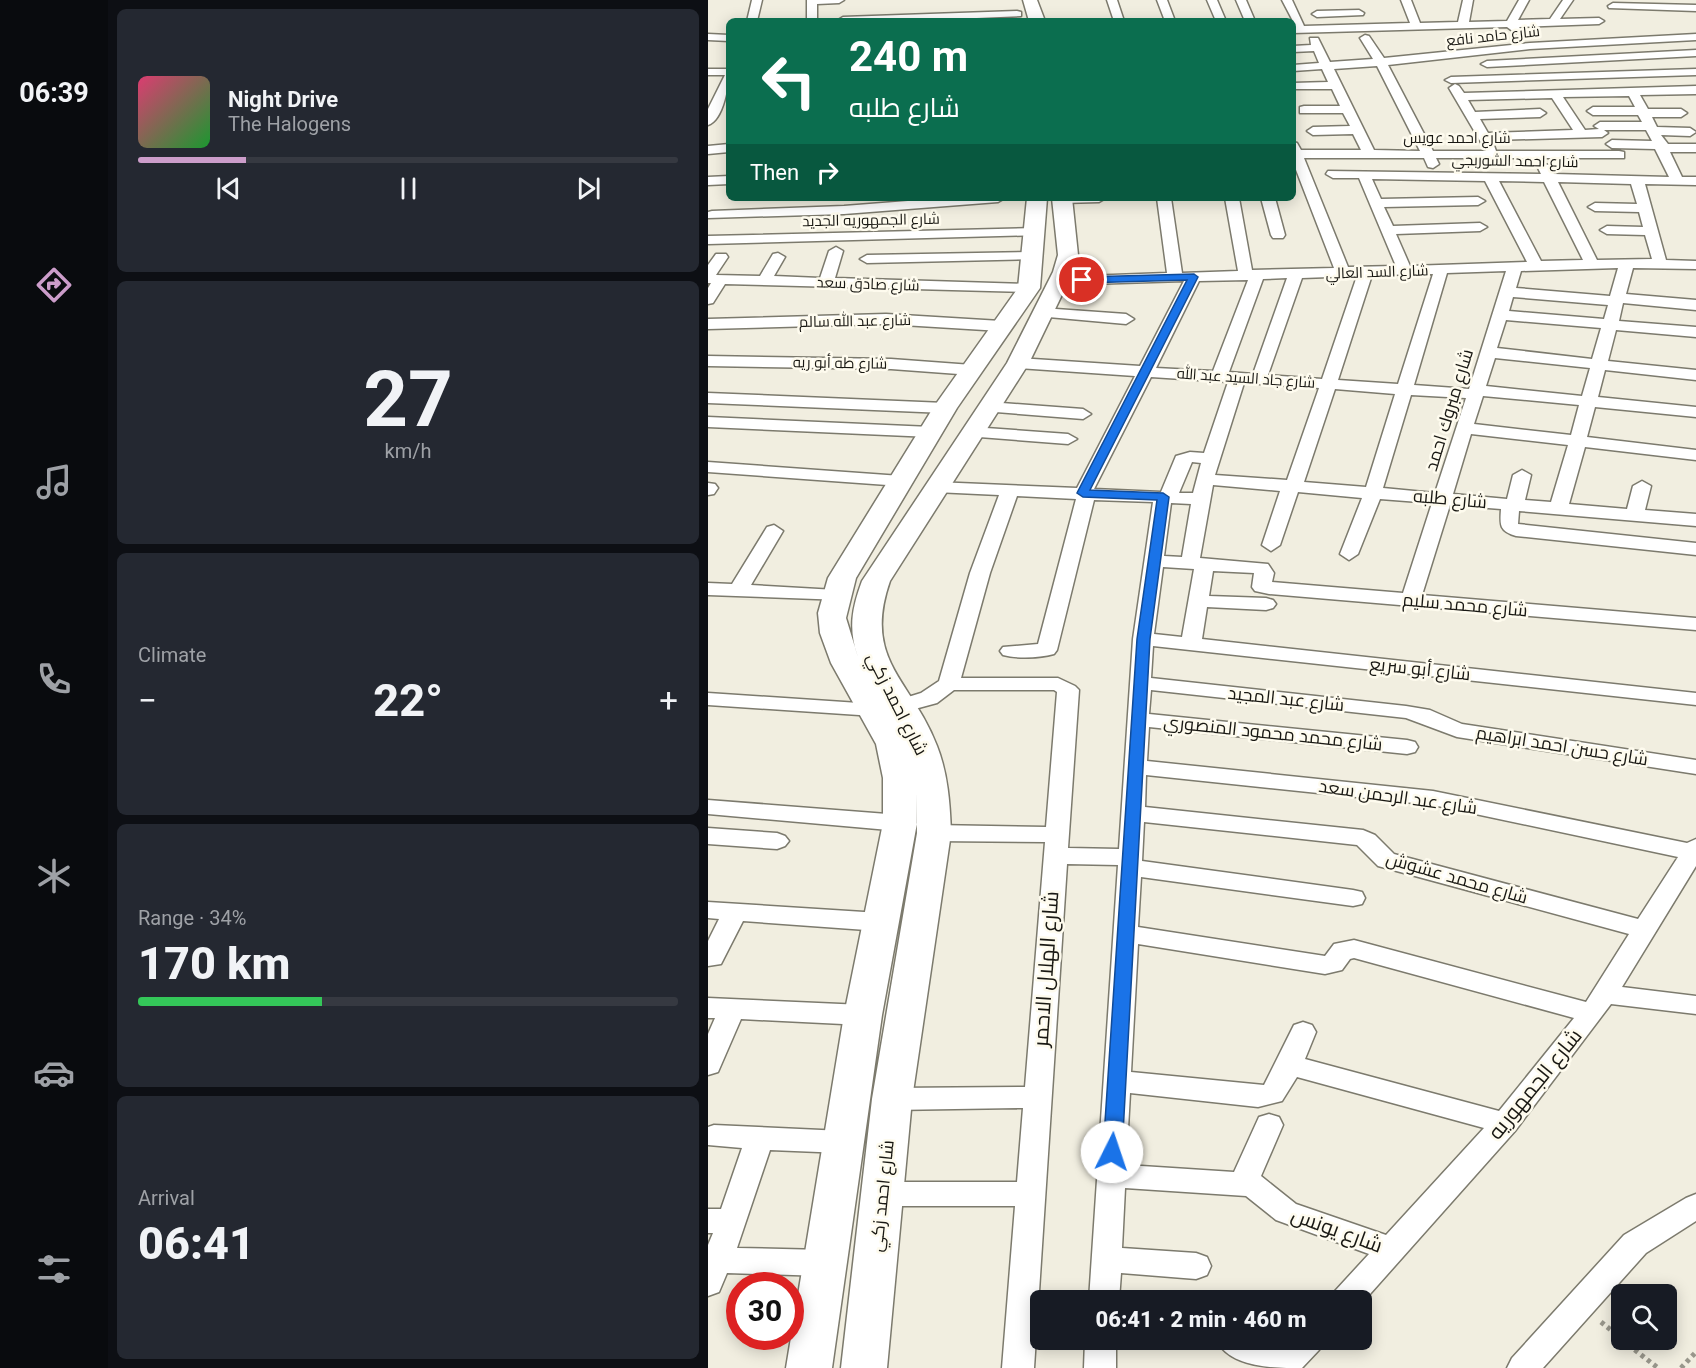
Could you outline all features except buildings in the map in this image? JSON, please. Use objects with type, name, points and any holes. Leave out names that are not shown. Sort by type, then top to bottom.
[{"type":"street","points":[[753,18],[757,0]]},
{"type":"street","points":[[812,18],[812,1],[839,0]]},
{"type":"street","points":[[1030,0],[1036,18]]},
{"type":"street","points":[[1112,0],[1118,18]]},
{"type":"street","points":[[1162,0],[1169,18]]},
{"type":"street","points":[[1212,0],[1220,18]]},
{"type":"street","points":[[1241,0],[1249,18]]},
{"type":"street","points":[[1287,0],[1293,18]]},
{"type":"street","points":[[1355,0],[1359,13],[1371,33],[1381,62],[1438,176]]},
{"type":"street","points":[[1406,0],[1416,26]]},
{"type":"street","points":[[1463,25],[1468,0]]},
{"type":"street","points":[[1510,24],[1524,0]]},
{"type":"street","points":[[1556,22],[1568,0]]},
{"type":"street","points":[[1296,48],[1416,26],[1599,21],[1616,3],[1693,11]]},
{"type":"street","points":[[1640,7],[1659,31]]},
{"type":"street","points":[[886,18],[1016,12]]},
{"type":"street","points":[[1317,14],[1359,13]]},
{"type":"street","points":[[1599,21],[1611,42]]},
{"type":"street","points":[[1556,22],[1568,44]]},
{"type":"street","points":[[1510,24],[1530,46]]},
{"type":"street","points":[[1297,30],[1371,33],[1519,33]]},
{"type":"street","name":"شارع حامد نافع","points":[[1296,68],[1381,62],[1440,61],[1530,46],[1611,42],[1659,31],[1696,37]]},
{"type":"street","points":[[708,38],[726,38]]},
{"type":"street","points":[[1296,41],[1316,44]]},
{"type":"street","points":[[1316,44],[1369,154]]},
{"type":"street","points":[[1495,155],[1440,61],[1696,53]]},
{"type":"street","points":[[708,72],[726,72]]},
{"type":"street","points":[[1451,80],[1696,72]]},
{"type":"street","points":[[708,121],[726,84]]},
{"type":"street","points":[[1296,86],[1336,85]]},
{"type":"street","points":[[708,90],[723,90]]},
{"type":"street","points":[[1635,95],[1696,90]]},
{"type":"street","points":[[1460,97],[1555,94],[1696,98]]},
{"type":"street","points":[[1555,94],[1582,134]]},
{"type":"street","points":[[1635,95],[1678,181]]},
{"type":"street","points":[[1305,110],[1348,109]]},
{"type":"street","points":[[1593,111],[1681,113]]},
{"type":"street","points":[[1472,116],[1539,113]]},
{"type":"street","points":[[1484,137],[1582,134],[1601,130],[1653,128],[1690,132]]},
{"type":"street","points":[[1313,131],[1358,130]]},
{"type":"street","name":"شارع احمد عويس","points":[[1296,150],[1369,154],[1538,155],[1662,146],[1695,148]]},
{"type":"street","points":[[708,150],[726,148]]},
{"type":"street","points":[[1296,155],[1342,273]]},
{"type":"street","points":[[1538,155],[1592,264]]},
{"type":"street","name":"شارع احمد الشوربجي","points":[[1333,174],[1549,178],[1638,184],[1696,181]]},
{"type":"street","points":[[1364,175],[1405,271]]},
{"type":"street","points":[[1490,177],[1536,266]]},
{"type":"street","points":[[708,181],[726,180]]},
{"type":"street","points":[[1586,187],[1638,184],[1660,264]]},
{"type":"street","points":[[708,194],[726,192]]},
{"type":"street","points":[[712,215],[844,210],[960,201]]},
{"type":"street","name":"شارع احمد زكي","points":[[1037,201],[1034,244],[1043,294]]},
{"type":"street","name":"شارع احمد زكي","points":[[809,1368],[863,1015],[900,824],[901,792],[896,762],[887,735],[883,701],[864,632],[864,614],[876,581],[935,487],[1018,363],[1043,294],[1068,255],[1062,201]]},
{"type":"street","points":[[1164,201],[1175,278]]},
{"type":"street","points":[[1376,203],[1478,201]]},
{"type":"street","points":[[1219,376],[1252,275],[1233,205],[1270,204],[1278,235]]},
{"type":"street","points":[[1595,207],[1645,208]]},
{"type":"street","points":[[826,283],[844,210]]},
{"type":"street","points":[[1388,230],[1480,227]]},
{"type":"street","points":[[1607,230],[1651,231]]},
{"type":"street","points":[[922,286],[934,235]]},
{"type":"street","name":"شارع الجمهوريه الجديد","points":[[708,240],[837,244],[934,235],[1034,244]]},
{"type":"street","points":[[867,259],[929,258],[1034,244]]},
{"type":"street","points":[[708,300],[712,278],[721,257]]},
{"type":"street","points":[[764,281],[778,257]]},
{"type":"street","name":"شارع السد العالي","points":[[1043,294],[1194,277],[1592,264],[1626,267],[1660,264],[1696,265]]},
{"type":"street","name":"شارع مبروك احمد","points":[[1411,600],[1515,267]]},
{"type":"street","points":[[1559,508],[1626,267],[1696,278]]},
{"type":"street","points":[[1349,554],[1373,493],[1442,270]]},
{"type":"street","points":[[1271,545],[1366,272]]},
{"type":"street","points":[[1259,379],[1296,274]]},
{"type":"street","points":[[1010,651],[1040,651],[1047,650],[1050,646],[1085,493],[1194,277]]},
{"type":"street","name":"شارع صادق سعد","points":[[712,278],[922,286],[1043,294]]},
{"type":"street","points":[[1507,292],[1696,305]]},
{"type":"street","points":[[1043,294],[1126,319]]},
{"type":"street","name":"شارع احمد زكي","points":[[864,1368],[892,1099],[934,833],[934,798],[928,765],[917,734],[845,661],[832,617],[842,578],[938,420],[1001,326],[1043,294]]},
{"type":"street","points":[[1499,315],[1696,332]]},
{"type":"street","name":"شارع عبد الله سالم","points":[[708,324],[886,319],[1001,326]]},
{"type":"street","points":[[1487,352],[1696,375]]},
{"type":"street","name":"شارع طه أبو ريه","points":[[708,361],[881,364],[972,370]]},
{"type":"street","name":"شارع جاد السيد عبد الله","points":[[1018,363],[1475,392],[1696,412]]},
{"type":"street","points":[[1191,644],[1198,601],[1197,564],[1201,499],[1205,479],[1237,378]]},
{"type":"street","points":[[708,398],[938,420]]},
{"type":"street","points":[[980,419],[1083,414]]},
{"type":"street","points":[[980,419],[1068,440]]},
{"type":"street","points":[[708,422],[938,420]]},
{"type":"street","points":[[1464,428],[1696,455]]},
{"type":"street","points":[[1104,1290],[1143,639],[1166,497],[1182,460],[1190,457],[1211,459]]},
{"type":"street","points":[[708,467],[902,481]]},
{"type":"street","points":[[1522,476],[1508,523],[1509,527],[1516,530],[1696,549]]},
{"type":"street","name":"شارع طلبه","points":[[1205,479],[1696,520]]},
{"type":"street","points":[[1635,515],[1642,486]]},
{"type":"street","points":[[935,487],[1201,499]]},
{"type":"street","points":[[708,699],[883,701],[929,698],[950,684],[980,573],[1010,490]]},
{"type":"street","points":[[738,590],[774,531]]},
{"type":"street","points":[[1154,561],[1197,564]]},
{"type":"street","name":"شارع محمد سليم","points":[[1197,564],[1261,568],[1264,573],[1262,587],[1411,600],[1436,612],[1696,624]]},
{"type":"street","points":[[708,590],[836,596]]},
{"type":"street","points":[[1198,601],[1266,604]]},
{"type":"street","name":"شارع أبو سريع","points":[[1143,639],[1696,699]]},
{"type":"street","name":"شارع عبد المجيد","points":[[1141,683],[1406,711],[1430,718]]},
{"type":"street","name":"شارع الهلال الاحمر","points":[[950,684],[1065,686],[1068,690],[1018,1368]]},
{"type":"street","name":"شارع محمد محمود المنصوري","points":[[1138,718],[1407,747]]},
{"type":"street","name":"شارع حسن احمد ابراهيم","points":[[1430,718],[1457,730],[1696,767]]},
{"type":"street","name":"شارع عبد الرحمن سعد","points":[[1136,767],[1433,798],[1691,861]]},
{"type":"street","points":[[708,829],[714,808],[900,824]]},
{"type":"street","name":"شارع محمد عشوش","points":[[1133,813],[1363,838],[1371,843],[1374,852],[1386,860],[1645,930]]},
{"type":"street","points":[[934,833],[1055,845],[1130,862],[1353,898]]},
{"type":"street","points":[[708,836],[777,840]]},
{"type":"street","name":"شارع الجمهوريه","points":[[1355,1290],[1506,1123],[1598,1004],[1691,861]]},
{"type":"street","points":[[708,910],[880,922]]},
{"type":"street","points":[[712,958],[735,912]]},
{"type":"street","points":[[1126,934],[1325,965],[1333,964],[1340,951],[1346,948],[1598,1004],[1696,1005]]},
{"type":"street","points":[[709,1061],[720,1009],[863,1015]]},
{"type":"street","points":[[1117,1082],[1258,1095],[1272,1094],[1280,1085],[1303,1032]]},
{"type":"street","points":[[1289,1065],[1506,1123]]},
{"type":"street","points":[[892,1099],[1037,1097]]},
{"type":"street","points":[[1244,1183],[1269,1125]]},
{"type":"street","points":[[714,1136],[843,1142]]},
{"type":"street","points":[[759,1139],[720,1222],[713,1271],[824,1263]]},
{"type":"street","name":"شارع يونس","points":[[1111,1175],[1244,1183],[1261,1190],[1275,1205],[1292,1215],[1393,1250]]},
{"type":"street","points":[[883,1194],[1030,1194]]},
{"type":"street","points":[[1523,1368],[1635,1244],[1696,1206]]},
{"type":"street","points":[[1106,1260],[1196,1266]]},
{"type":"street","points":[[1100,1368],[1101,1350]]},
{"type":"street","points":[[1251,1350],[1282,1367],[1298,1350]]},
{"type":"path","points":[[1635,1350],[1658,1368]]},
{"type":"path","points":[[1681,1368],[1696,1352]]},
{"type":"route","points":[[1082,280],[1194,277],[1083,493],[1163,497],[1143,639],[1112,1152]]}]
